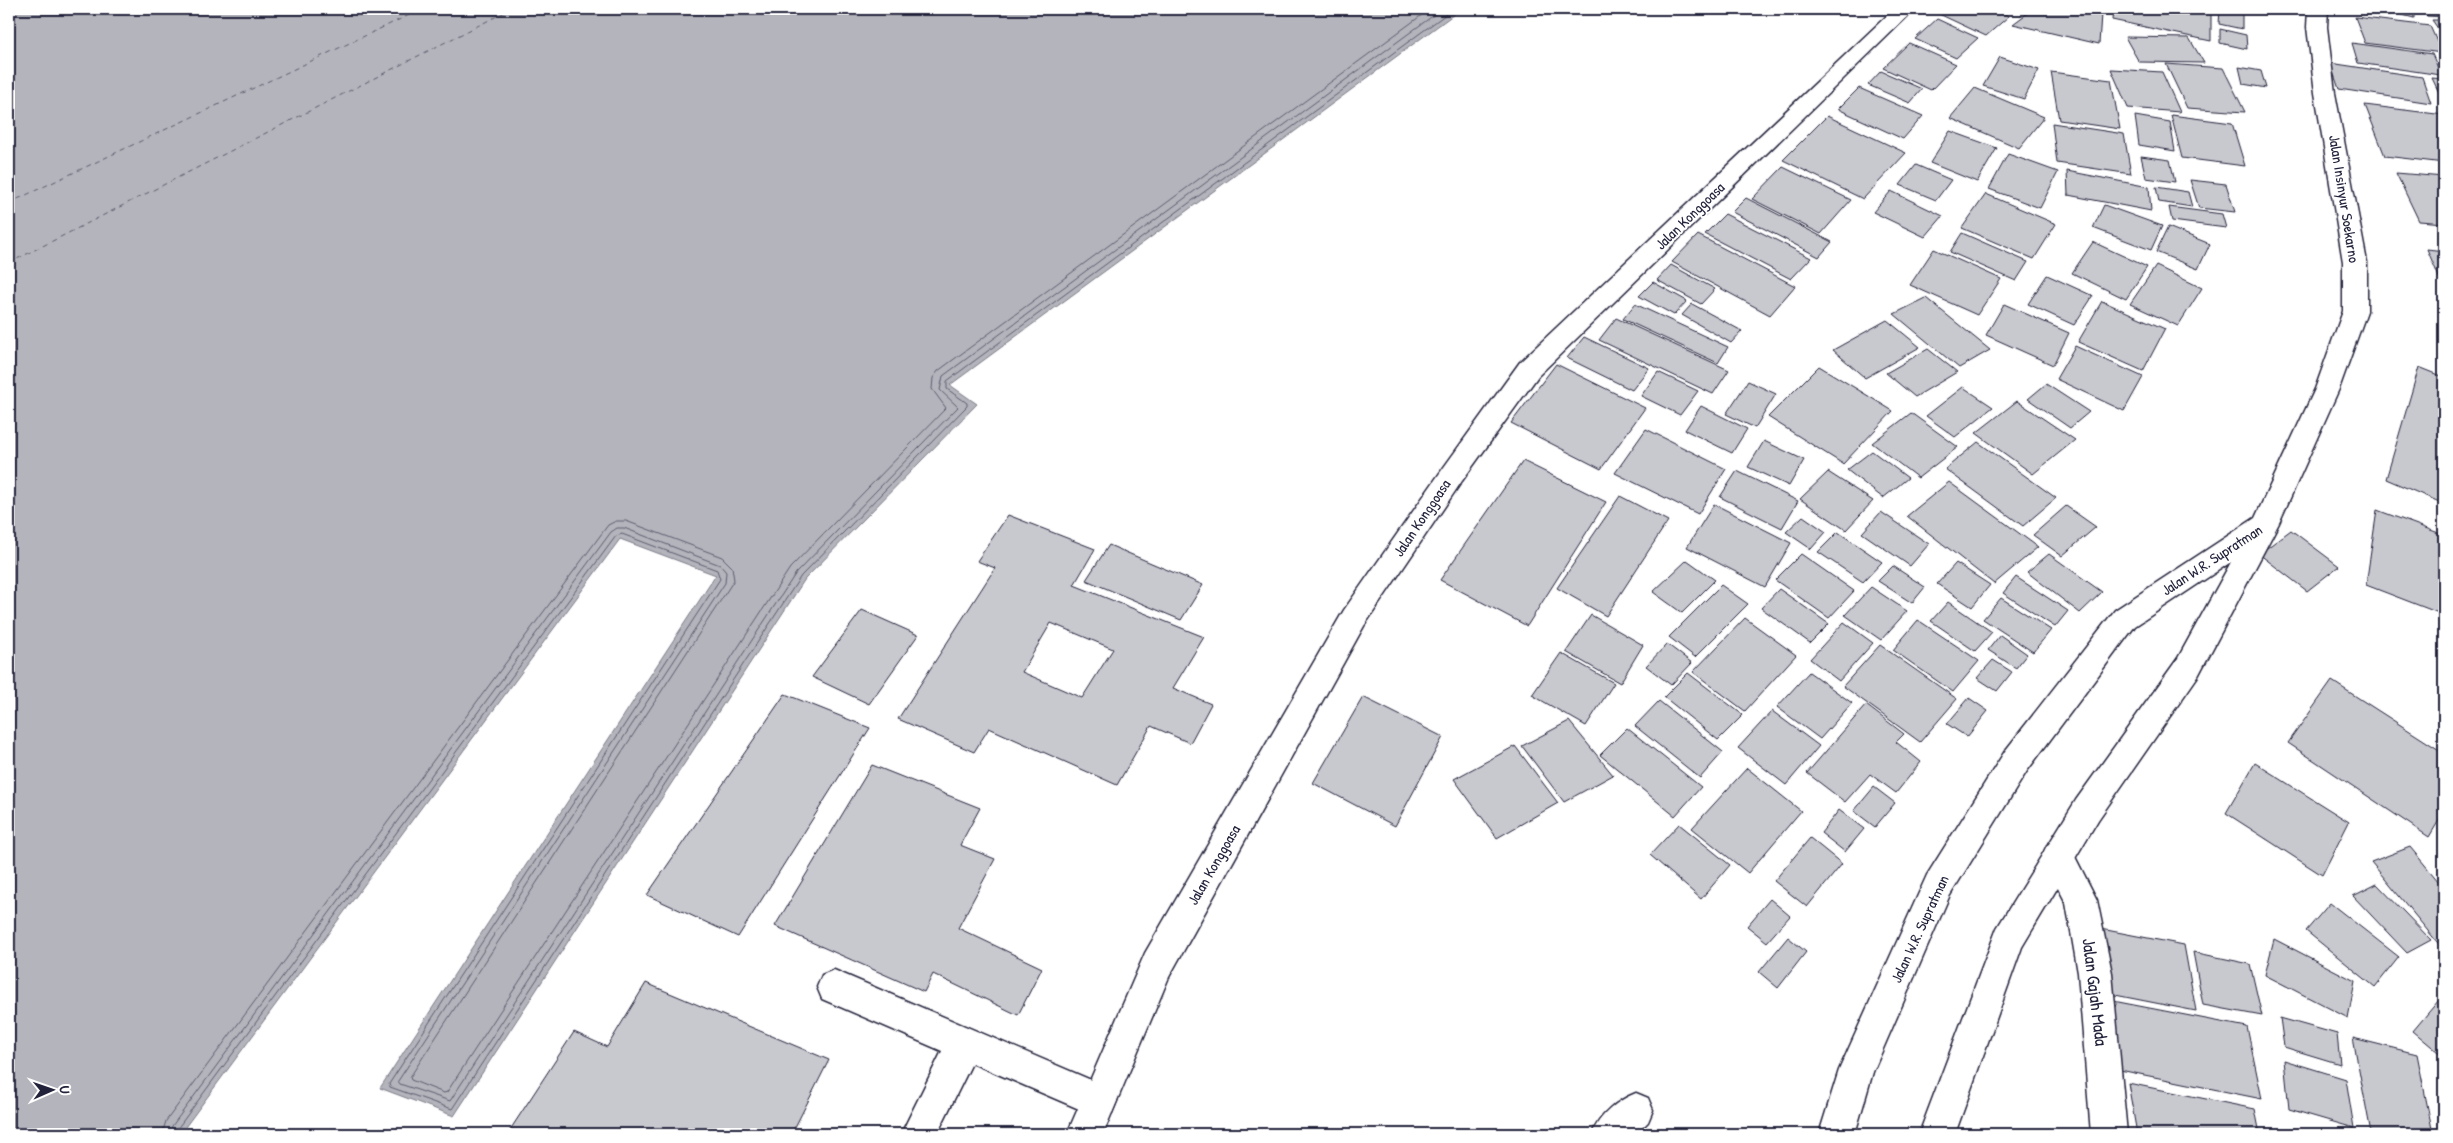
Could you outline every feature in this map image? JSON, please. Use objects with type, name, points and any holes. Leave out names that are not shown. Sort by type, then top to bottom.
[{"type":"main road","name":"Jalan Konggoasa","points":[[1085,1134],[1157,965],[1354,618],[1453,474],[1529,369],[1905,9]]},
{"type":"main road","name":"Jalan Insinyur Soekarno","points":[[2266,523],[2327,389],[2355,310],[2355,262],[2325,93],[2317,27],[2318,9]]},
{"type":"main road","name":"Jalan W.R. Supratman","points":[[1937,1134],[2009,939],[2087,810],[2188,667],[2266,523]]},
{"type":"main road","name":"Jalan W.R. Supratman","points":[[1837,1134],[1856,1070],[1938,886],[2016,761],[2125,618],[2266,523]]},
{"type":"main road","name":"Jalan Gajah Mada","points":[[2058,856],[2081,900],[2096,973],[2109,1134]]},
{"type":"main road","points":[[834,987],[1100,1101]]},
{"type":"main road","points":[[919,1134],[964,1043]]},
{"type":"main road","points":[[1610,1134],[1636,1110]]},
{"type":"water","points":[[9,9],[1461,9],[950,385],[977,404],[805,579],[454,1116],[380,1088],[716,575],[620,539],[180,1134],[9,1134]]},
{"type":"building","points":[[1942,9],[1993,9],[2009,16],[1986,36],[1937,13]]},
{"type":"building","points":[[2033,9],[2075,9],[2101,14],[2099,44],[2013,24]]},
{"type":"building","points":[[2113,9],[2211,9],[2211,41],[2112,20]]},
{"type":"building","points":[[2220,9],[2242,9],[2242,29],[2219,24]]},
{"type":"building","points":[[2379,9],[2414,9],[2414,18]]},
{"type":"building","points":[[2423,9],[2444,9],[2444,17],[2427,16]]},
{"type":"building","points":[[2355,17],[2430,26],[2442,53],[2365,43]]},
{"type":"building","points":[[1937,19],[1978,38],[1956,58],[1915,39]]},
{"type":"building","points":[[2432,20],[2444,20],[2444,37]]},
{"type":"building","points":[[2220,29],[2246,35],[2247,49],[2220,43]]},
{"type":"building","points":[[2125,37],[2189,38],[2204,63],[2139,62]]},
{"type":"building","points":[[1909,43],[1956,64],[1931,90],[1883,68]]},
{"type":"building","points":[[2352,43],[2432,54],[2441,75],[2358,63]]},
{"type":"building","points":[[2000,57],[2039,70],[2024,99],[1983,86]]},
{"type":"building","points":[[2330,63],[2422,77],[2431,103],[2339,89]]},
{"type":"building","points":[[2166,64],[2223,68],[2245,112],[2187,108]]},
{"type":"building","points":[[2239,67],[2261,71],[2266,88],[2243,84]]},
{"type":"building","points":[[2111,69],[2162,72],[2180,112],[2128,108]]},
{"type":"building","points":[[1881,71],[1922,89],[1910,103],[1868,85]]},
{"type":"building","points":[[2051,72],[2111,80],[2120,129],[2059,120]]},
{"type":"building","points":[[2432,78],[2444,79],[2444,100],[2442,99]]},
{"type":"building","points":[[1859,88],[1923,116],[1903,139],[1838,109]]},
{"type":"building","points":[[1975,88],[2044,117],[2019,148],[1950,118]]},
{"type":"building","points":[[2365,105],[2444,115],[2444,163],[2385,156]]},
{"type":"building","points":[[2171,115],[2232,123],[2245,166],[2182,158]]},
{"type":"building","points":[[1827,116],[1906,153],[1863,199],[1783,160]]},
{"type":"building","points":[[2135,116],[2170,122],[2175,151],[2139,145]]},
{"type":"building","points":[[2052,123],[2124,134],[2131,174],[2057,163]]},
{"type":"building","points":[[1950,131],[1997,148],[1977,182],[1930,163]]},
{"type":"building","points":[[2008,154],[2058,172],[2040,208],[1989,189]]},
{"type":"building","points":[[2141,156],[2170,160],[2175,182],[2146,178]]},
{"type":"building","points":[[1916,165],[1951,180],[1936,200],[1900,185]]},
{"type":"building","points":[[1783,167],[1851,200],[1821,234],[1752,199]]},
{"type":"building","points":[[2067,171],[2149,187],[2151,211],[2068,195]]},
{"type":"building","points":[[2396,173],[2444,177],[2444,223],[2419,221]]},
{"type":"building","points":[[2190,180],[2226,184],[2235,212],[2199,208]]},
{"type":"building","points":[[2156,187],[2188,192],[2192,207],[2159,202]]},
{"type":"building","points":[[1891,191],[1943,216],[1925,237],[1873,212]]},
{"type":"building","points":[[1986,194],[2056,224],[2034,259],[1962,228]]},
{"type":"building","points":[[1746,198],[1832,242],[1819,257],[1732,212]]},
{"type":"building","points":[[2104,205],[2162,226],[2151,250],[2093,228]]},
{"type":"building","points":[[2169,207],[2222,214],[2226,228],[2172,221]]},
{"type":"building","points":[[1725,214],[1811,258],[1791,279],[1705,234]]},
{"type":"building","points":[[2168,227],[2210,244],[2198,269],[2156,252]]},
{"type":"building","points":[[1962,233],[2028,262],[2016,281],[1950,252]]},
{"type":"building","points":[[1698,235],[1795,286],[1770,315],[1672,262]]},
{"type":"building","points":[[2093,242],[2147,267],[2126,299],[2072,273]]},
{"type":"building","points":[[1934,249],[2001,279],[1977,315],[1910,285]]},
{"type":"building","points":[[2427,249],[2444,251],[2444,289]]},
{"type":"building","points":[[1671,265],[1715,289],[1701,304],[1657,280]]},
{"type":"building","points":[[2156,266],[2202,288],[2178,326],[2130,304]]},
{"type":"building","points":[[2047,275],[2093,296],[2074,325],[2028,304]]},
{"type":"building","points":[[1653,282],[1687,301],[1674,315],[1639,296]]},
{"type":"building","points":[[1926,298],[1990,350],[1959,368],[1894,314]]},
{"type":"building","points":[[2102,301],[2165,329],[2143,371],[2078,342]]},
{"type":"building","points":[[1635,304],[1728,347],[1718,363],[1623,319]]},
{"type":"building","points":[[1692,304],[1742,331],[1731,343],[1682,315]]},
{"type":"building","points":[[2004,304],[2069,333],[2053,365],[1986,335]]},
{"type":"building","points":[[1616,318],[1729,370],[1713,394],[1599,340]]},
{"type":"building","points":[[1887,320],[1920,347],[1865,378],[1833,350]]},
{"type":"building","points":[[1584,337],[1649,368],[1632,390],[1567,358]]},
{"type":"building","points":[[2075,346],[2143,377],[2124,411],[2056,379]]},
{"type":"building","points":[[1928,349],[1957,372],[1915,397],[1886,373]]},
{"type":"building","points":[[1556,364],[1645,408],[1601,469],[1511,423]]},
{"type":"building","points":[[1819,366],[1893,411],[1843,464],[1768,417]]},
{"type":"building","points":[[2419,367],[2444,377],[2444,504],[2386,479]]},
{"type":"building","points":[[1658,372],[1698,391],[1680,415],[1641,396]]},
{"type":"building","points":[[1748,381],[1776,394],[1755,428],[1726,414]]},
{"type":"building","points":[[2046,384],[2089,412],[2070,428],[2028,399]]},
{"type":"building","points":[[1963,387],[1993,407],[1955,437],[1926,416]]},
{"type":"building","points":[[2017,401],[2075,440],[2033,474],[1976,433]]},
{"type":"building","points":[[1701,406],[1747,429],[1732,453],[1685,430]]},
{"type":"building","points":[[1911,413],[1958,447],[1918,478],[1872,443]]},
{"type":"building","points":[[1646,429],[1726,469],[1698,514],[1615,473]]},
{"type":"building","points":[[1764,441],[1804,460],[1789,486],[1748,467]]},
{"type":"building","points":[[1978,442],[2056,498],[2023,526],[1945,469]]},
{"type":"building","points":[[1872,451],[1908,478],[1883,498],[1847,470]]},
{"type":"building","points":[[1523,461],[1606,502],[1527,626],[1440,580]]},
{"type":"building","points":[[1737,471],[1798,501],[1782,528],[1720,497]]},
{"type":"building","points":[[1828,472],[1873,501],[1846,530],[1800,499]]},
{"type":"building","points":[[1949,482],[2038,547],[1994,584],[1907,516]]},
{"type":"building","points":[[1620,496],[1668,521],[1606,616],[1557,588]]},
{"type":"building","points":[[1714,504],[1791,543],[1765,587],[1687,547]]},
{"type":"building","points":[[2066,506],[2096,527],[2062,556],[2033,535]]},
{"type":"building","points":[[2377,510],[2444,535],[2444,615],[2366,585]]},
{"type":"building","points":[[1881,512],[1929,544],[1910,566],[1862,533]]},
{"type":"building","points":[[1008,515],[1095,549],[1074,585],[1204,637],[1173,688],[1211,704],[1190,743],[1151,726],[1117,785],[989,728],[974,752],[898,719],[995,568],[977,561]],"holes":[[[1051,623],[1113,649],[1082,698],[1022,672]]]},
{"type":"building","points":[[1803,516],[1826,532],[1811,549],[1786,532]]},
{"type":"building","points":[[2291,530],[2339,566],[2307,591],[2259,554]]},
{"type":"building","points":[[1838,532],[1882,562],[1863,582],[1818,552]]},
{"type":"building","points":[[1109,545],[1203,585],[1181,620],[1086,580]]},
{"type":"building","points":[[1801,554],[1854,591],[1829,618],[1775,580]]},
{"type":"building","points":[[2049,554],[2102,592],[2080,613],[2027,572]]},
{"type":"building","points":[[1687,560],[1715,580],[1682,613],[1653,592]]},
{"type":"building","points":[[1956,563],[1990,585],[1972,607],[1937,584]]},
{"type":"building","points":[[1893,566],[1925,587],[1912,603],[1878,581]]},
{"type":"building","points":[[2016,577],[2068,611],[2055,627],[2003,593]]},
{"type":"building","points":[[1721,585],[1748,604],[1695,657],[1669,637]]},
{"type":"building","points":[[1871,587],[1907,611],[1881,640],[1845,615]]},
{"type":"building","points":[[1779,589],[1829,624],[1810,643],[1761,608]]},
{"type":"building","points":[[2001,598],[2051,630],[2033,652],[1983,619]]},
{"type":"building","points":[[1948,602],[1992,632],[1975,651],[1931,621]]},
{"type":"building","points":[[862,610],[918,635],[869,704],[812,677]]},
{"type":"building","points":[[1591,615],[1643,645],[1620,683],[1566,652]]},
{"type":"building","points":[[1745,618],[1796,655],[1745,711],[1693,672]]},
{"type":"building","points":[[1918,620],[1979,661],[1953,692],[1893,650]]},
{"type":"building","points":[[1844,622],[1873,643],[1839,681],[1810,659]]},
{"type":"building","points":[[2000,635],[2027,654],[2016,668],[1988,650]]},
{"type":"building","points":[[1667,644],[1692,663],[1671,685],[1646,666]]},
{"type":"building","points":[[1880,645],[1957,699],[1920,742],[1843,686]]},
{"type":"building","points":[[1561,653],[1614,683],[1586,726],[1532,695]]},
{"type":"building","points":[[1993,660],[2012,672],[1997,691],[1977,678]]},
{"type":"building","points":[[1809,672],[1852,703],[1820,739],[1777,707]]},
{"type":"building","points":[[1688,673],[1743,715],[1718,740],[1664,697]]},
{"type":"building","points":[[2332,681],[2444,753],[2444,812],[2429,837],[2288,743]]},
{"type":"building","points":[[785,694],[870,728],[738,937],[647,895]]},
{"type":"building","points":[[1363,697],[1443,737],[1395,826],[1313,783]]},
{"type":"building","points":[[1969,698],[1988,711],[1967,737],[1947,724]]},
{"type":"building","points":[[1659,701],[1723,752],[1700,778],[1635,726]]},
{"type":"building","points":[[1866,705],[1904,734],[1896,742],[1921,762],[1896,793],[1870,774],[1845,802],[1807,773]]},
{"type":"building","points":[[1772,711],[1819,746],[1786,785],[1738,748]]},
{"type":"building","points":[[1569,721],[1613,775],[1564,802],[1522,746]]},
{"type":"building","points":[[1627,728],[1701,787],[1675,816],[1600,755]]},
{"type":"building","points":[[1515,746],[1558,803],[1497,838],[1454,779]]},
{"type":"building","points":[[2255,763],[2349,822],[2322,875],[2226,813]]},
{"type":"building","points":[[872,765],[980,808],[960,845],[995,859],[958,928],[1042,968],[1018,1015],[933,974],[924,992],[775,926]]},
{"type":"building","points":[[1747,768],[1801,811],[1748,873],[1692,828]]},
{"type":"building","points":[[1874,787],[1895,803],[1875,827],[1854,811]]},
{"type":"building","points":[[1839,810],[1864,829],[1845,852],[1821,833]]},
{"type":"building","points":[[1679,824],[1730,865],[1701,899],[1650,855]]},
{"type":"building","points":[[1810,838],[1842,864],[1807,907],[1774,881]]},
{"type":"building","points":[[2410,847],[2444,888],[2444,947],[2442,948],[2371,862]]},
{"type":"building","points":[[2377,884],[2431,940],[2407,953],[2353,896]]},
{"type":"building","points":[[1770,899],[1790,916],[1767,942],[1747,926]]},
{"type":"building","points":[[2330,903],[2399,957],[2375,987],[2306,931]]},
{"type":"building","points":[[2096,928],[2184,945],[2196,1011],[2105,993]]},
{"type":"building","points":[[1788,937],[1806,952],[1778,988],[1759,972]]},
{"type":"building","points":[[2274,939],[2355,981],[2348,1018],[2265,975]]},
{"type":"building","points":[[2193,952],[2250,964],[2262,1016],[2203,1005]]},
{"type":"building","points":[[646,983],[829,1060],[794,1129],[802,1134],[508,1133],[574,1032],[607,1047]]},
{"type":"building","points":[[2444,994],[2444,1057],[2413,1031]]},
{"type":"building","points":[[2103,999],[2247,1027],[2262,1099],[2115,1069]]},
{"type":"building","points":[[2280,1018],[2337,1034],[2340,1064],[2284,1047]]},
{"type":"building","points":[[2353,1038],[2417,1054],[2433,1134],[2371,1133]]},
{"type":"building","points":[[2284,1060],[2346,1079],[2354,1128],[2289,1109]]},
{"type":"building","points":[[2128,1083],[2255,1109],[2260,1134],[2137,1134]]},
{"type":"ferry route","points":[[9,203],[422,9]]},
{"type":"ferry route","points":[[9,263],[511,9]]}]
